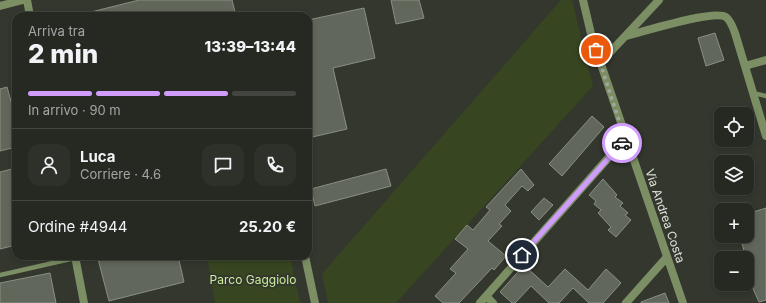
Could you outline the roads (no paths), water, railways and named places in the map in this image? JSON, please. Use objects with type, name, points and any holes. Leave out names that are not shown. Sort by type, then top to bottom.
[{"type":"street","points":[[0,6],[23,0]]},
{"type":"street","points":[[27,0],[29,12]]},
{"type":"street","name":"Via Andrea Costa","points":[[582,0],[625,139],[683,303]]},
{"type":"street","points":[[600,62],[660,0]]},
{"type":"street","points":[[626,36],[710,14],[718,14],[725,17],[730,22],[766,136]]},
{"type":"street","points":[[745,66],[766,60]]},
{"type":"street","points":[[480,303],[625,139]]},
{"type":"street","points":[[626,303],[667,258]]},
{"type":"street","points":[[76,260],[84,303]]},
{"type":"street","points":[[306,260],[315,303]]},
{"type":"street","points":[[486,296],[493,303]]},
{"type":"lane","points":[[753,93],[766,96]]},
{"type":"lane","points":[[0,275],[62,260]]},
{"type":"park label","name":"Parco Gaggiolo","points":[[253,280]]}]
